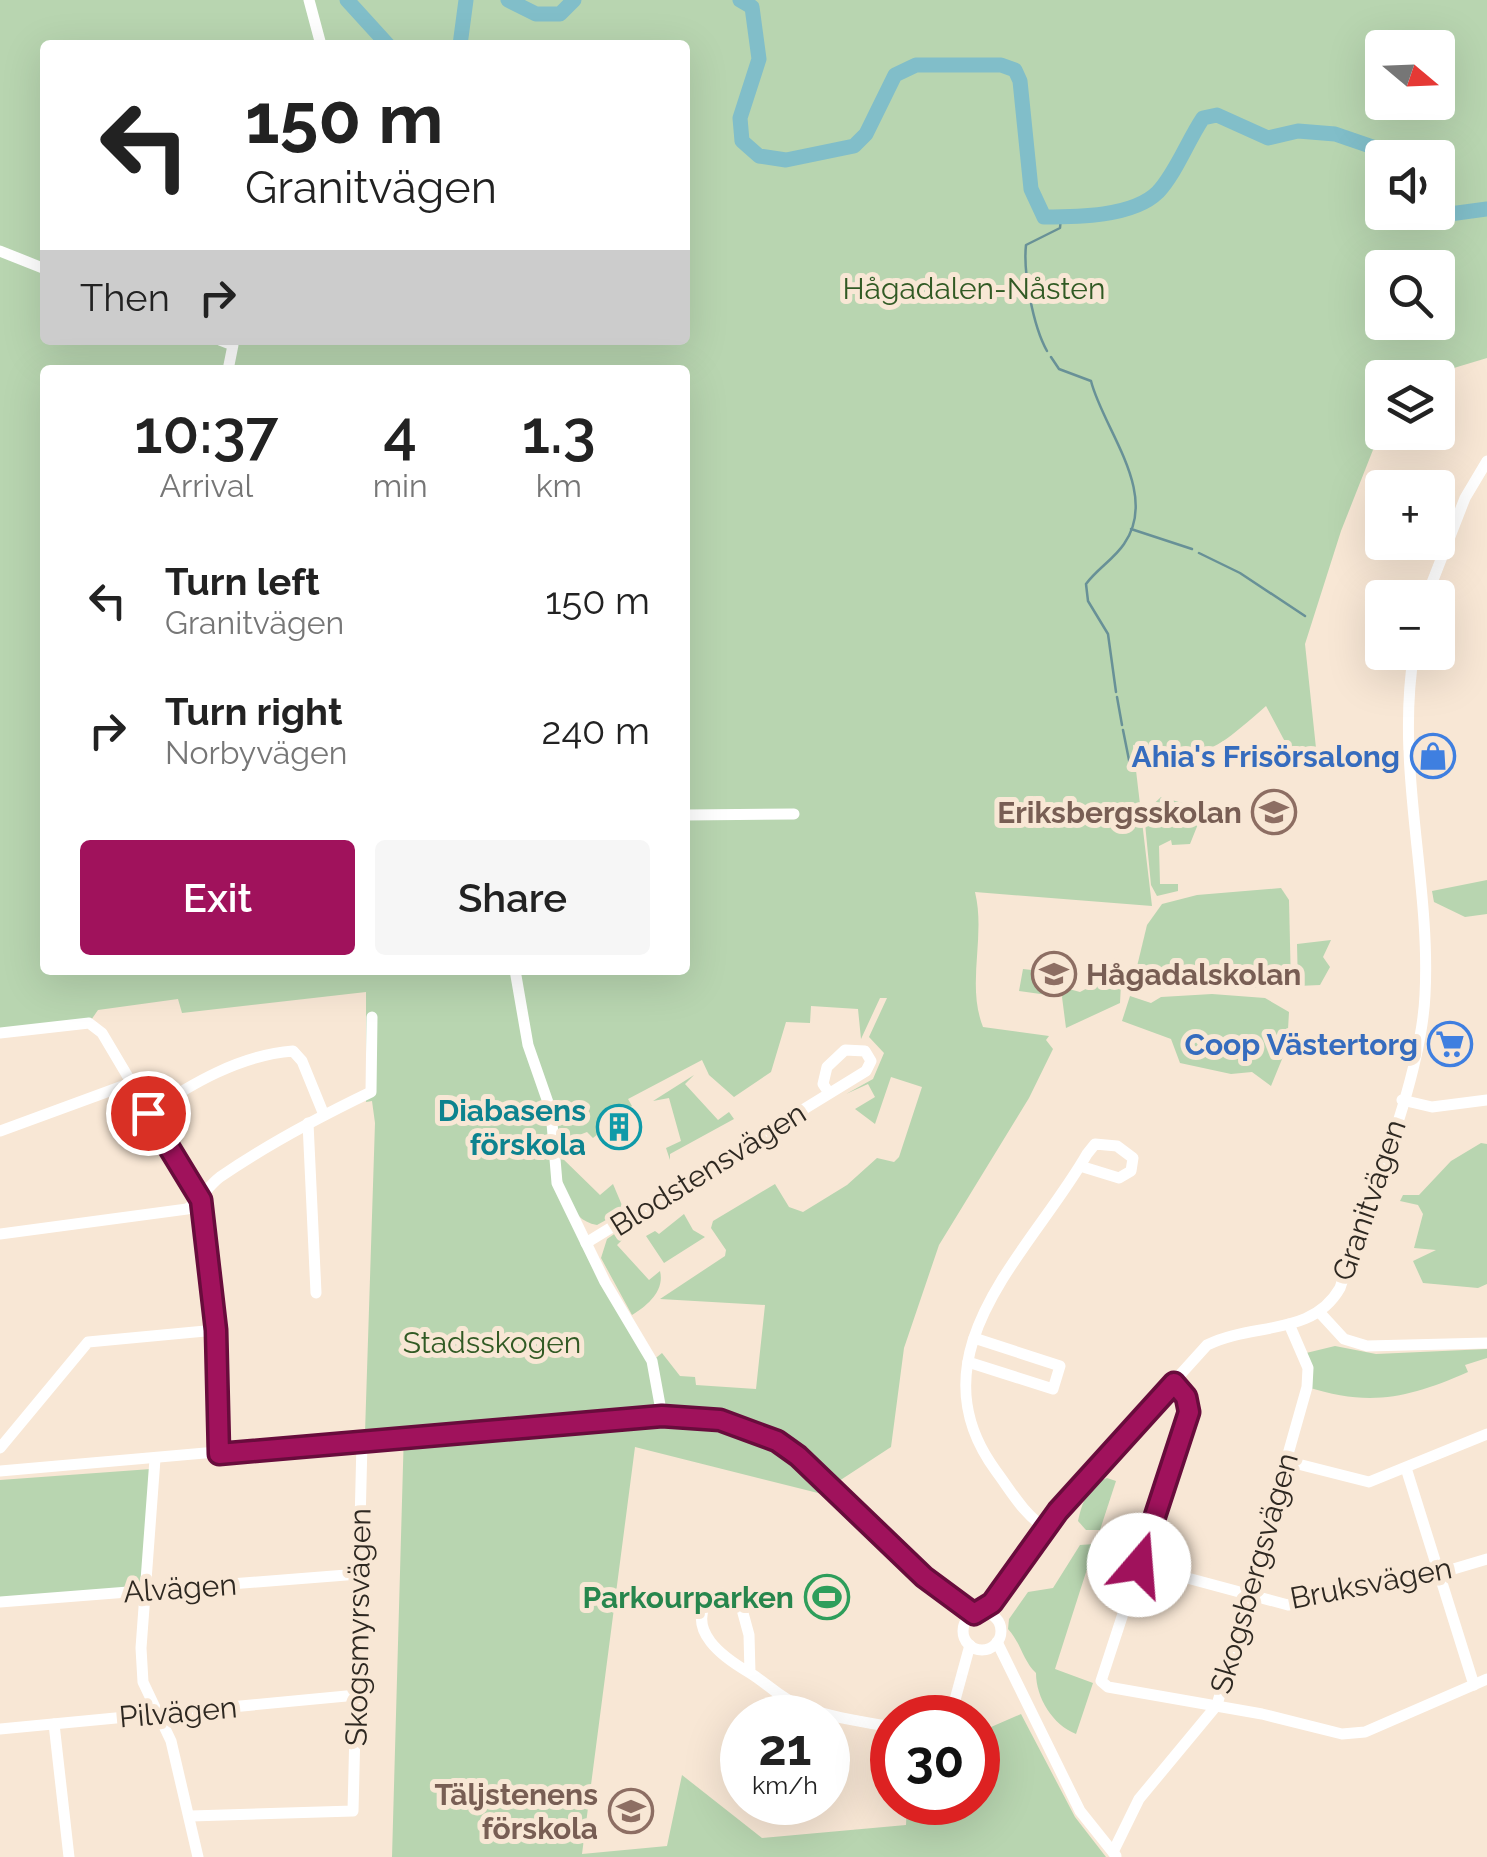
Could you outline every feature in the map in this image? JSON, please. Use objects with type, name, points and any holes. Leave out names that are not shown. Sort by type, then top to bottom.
[{"type":"street","points":[[309,0],[320,40]]},
{"type":"street","points":[[0,251],[40,267]]},
{"type":"street","points":[[1433,580],[1465,498],[1487,462]]},
{"type":"street","name":"Granitvägen","points":[[973,1616],[1007,1585],[1046,1528],[1207,1344],[1229,1334],[1321,1314],[1340,1288],[1402,1100],[1426,996],[1408,766],[1413,670]]},
{"type":"street","points":[[690,814],[794,814]]},
{"type":"street","points":[[516,975],[528,1045],[551,1111],[557,1183],[652,1361],[662,1416]]},
{"type":"street","points":[[0,1234],[187,1210],[201,1200],[216,1180],[308,1123],[372,1092],[372,1018]]},
{"type":"street","points":[[0,1033],[89,1022],[102,1033],[201,1200],[216,1330],[219,1454]]},
{"type":"street","name":"Blodstensvägen","points":[[586,1243],[866,1072],[871,1061],[865,1051],[852,1048],[834,1058],[823,1077],[829,1093]]},
{"type":"street","points":[[148,1113],[187,1086],[231,1068],[293,1052],[302,1062],[324,1115]]},
{"type":"street","points":[[0,1131],[131,1083]]},
{"type":"street","points":[[1402,1100],[1432,1108],[1487,1100]]},
{"type":"street","points":[[308,1123],[316,1293]]},
{"type":"street","points":[[1046,1528],[1030,1517],[974,1436],[965,1404],[968,1362],[974,1338],[1002,1276],[1080,1166]]},
{"type":"street","points":[[1321,1314],[1344,1339],[1367,1346],[1487,1343]]},
{"type":"street","name":"Skogsbergsvägen","points":[[1115,1855],[1140,1798],[1217,1706],[1307,1387],[1308,1368],[1289,1324]]},
{"type":"street","points":[[0,1448],[88,1342],[216,1330]]},
{"type":"street","points":[[968,1362],[1052,1388],[1060,1366],[974,1338]]},
{"type":"street","points":[[1174,1383],[1186,1397],[1189,1412],[1101,1681],[1108,1687],[1342,1734],[1365,1732],[1487,1680]]},
{"type":"street","points":[[0,1471],[662,1416],[720,1420],[777,1441],[834,1488],[951,1602],[973,1616],[995,1617],[1001,1628],[966,1670],[958,1695]]},
{"type":"street","points":[[1286,1462],[1369,1482],[1487,1434]]},
{"type":"street","name":"Skogsmyrsvägen","points":[[191,1816],[353,1811],[362,1442]]},
{"type":"street","points":[[155,1459],[141,1648],[144,1682],[159,1714],[191,1816],[198,1857]]},
{"type":"street","points":[[1406,1468],[1474,1685]]},
{"type":"street","name":"Bruksvägen","points":[[1139,1565],[1288,1605],[1440,1574],[1487,1559]]},
{"type":"street","name":"Alvägen","points":[[0,1602],[360,1574]]},
{"type":"street","name":"Granitvägen","points":[[995,1617],[1007,1585]]},
{"type":"street","points":[[750,1673],[750,1635],[740,1602],[722,1592],[710,1597],[702,1613],[705,1633],[714,1650],[804,1708],[870,1722]]},
{"type":"street","points":[[973,1616],[964,1637],[983,1646],[1008,1670],[1080,1812],[1115,1855]]},
{"type":"street","name":"Pilvägen","points":[[0,1730],[356,1696]]},
{"type":"street","points":[[54,1724],[69,1857]]},
{"type":"green space","points":[[0,0],[1487,0],[1487,358],[1455,368],[1455,360],[1365,360],[1365,450],[1373,450],[1341,531],[1305,644],[1318,767],[1299,768],[1266,706],[1233,734],[1206,750],[1177,753],[1133,745],[1152,906],[975,892],[976,994],[983,1027],[1049,1036],[1046,1040],[1053,1049],[1029,1098],[939,1245],[904,1348],[891,1447],[839,1481],[799,1448],[756,1423],[723,1413],[674,1410],[660,1405],[658,1424],[709,1429],[752,1442],[790,1464],[830,1496],[635,1447],[582,1854],[667,1846],[682,1775],[720,1805],[720,1825],[745,1825],[762,1838],[906,1825],[1000,1825],[1000,1723],[1021,1714],[1075,1817],[1106,1857],[392,1857],[404,1430],[365,1433],[375,1123],[372,1101],[366,1102],[366,992],[182,1013],[178,999],[98,1010],[89,1023],[0,1033]],"holes":[[[880,998],[887,998],[869,1037],[884,1053],[873,1079],[846,1094],[868,1084],[875,1097],[855,1109],[875,1124],[891,1077],[922,1087],[899,1157],[894,1162],[877,1158],[847,1185],[803,1212],[789,1207],[775,1184],[713,1221],[711,1228],[726,1250],[725,1256],[660,1299],[765,1305],[756,1389],[696,1385],[695,1377],[680,1376],[662,1353],[652,1361],[557,1183],[553,1145],[587,1132],[593,1138],[632,1106],[628,1099],[702,1060],[709,1075],[734,1097],[771,1072],[786,1022],[810,1023],[811,1006],[858,1009],[861,1039]]]},
{"type":"green space","points":[[1161,797],[1204,809],[1190,844],[1172,845],[1171,840],[1159,846],[1160,884],[1178,884],[1178,891],[1157,896],[1151,885],[1144,813]]},
{"type":"green space","points":[[1487,880],[1487,914],[1465,917],[1434,902],[1432,891]]},
{"type":"green space","points":[[1281,888],[1289,900],[1291,987],[1143,989],[1133,983],[1147,925],[1162,904],[1197,895]]},
{"type":"green space","points":[[1331,940],[1323,957],[1330,967],[1320,985],[1298,986],[1297,944]]},
{"type":"green space","points":[[1023,969],[1075,975],[1069,989],[1080,992],[1095,984],[1121,983],[1120,1003],[1066,1028],[1062,997],[1065,991],[1055,996],[1019,991]]},
{"type":"green space","points":[[1212,994],[1265,998],[1289,1012],[1287,1047],[1271,1086],[1252,1072],[1231,1074],[1180,1063],[1171,1039],[1122,1021],[1130,996],[1151,1003],[1161,997]]},
{"type":"green space","points":[[694,1075],[685,1084],[718,1120],[729,1112],[734,1119],[670,1154],[670,1160],[666,1148],[681,1141],[669,1098],[653,1101]]},
{"type":"green space","points":[[1481,1143],[1487,1144],[1487,1284],[1478,1288],[1423,1283],[1413,1261],[1436,1250],[1414,1248],[1423,1214],[1418,1205],[1400,1201],[1403,1195],[1419,1195],[1451,1161]]},
{"type":"green space","points":[[559,1155],[600,1195],[613,1184],[624,1210],[597,1225],[578,1216],[567,1198]]},
{"type":"green space","points":[[684,1214],[693,1230],[705,1237],[664,1263],[646,1236],[655,1231],[659,1234]]},
{"type":"green space","points":[[626,1226],[629,1233],[617,1245],[649,1280],[660,1271],[661,1278],[654,1297],[632,1315],[601,1258],[607,1239]]},
{"type":"green space","points":[[1335,1346],[1376,1354],[1487,1349],[1487,1358],[1465,1365],[1468,1372],[1427,1388],[1389,1397],[1350,1397],[1307,1387],[1302,1354]]},
{"type":"green space","points":[[151,1469],[147,1590],[0,1602],[0,1480]]},
{"type":"green space","points":[[1107,1478],[1116,1481],[1100,1530],[1086,1530],[1078,1521],[1084,1501],[1095,1485]]},
{"type":"green space","points":[[1095,1544],[1055,1669],[1093,1683],[1076,1734],[1047,1710],[1036,1673],[1008,1629],[1009,1619],[1028,1592],[1053,1588],[1080,1545]]},
{"type":"waterway","points":[[347,0],[383,40]]},
{"type":"waterway","points":[[461,40],[466,0]]},
{"type":"waterway","points":[[508,0],[536,14],[560,14],[574,0]]},
{"type":"waterway","points":[[740,0],[752,7],[759,59],[740,118],[742,141],[759,156],[786,160],[854,146],[866,134],[895,75],[916,65],[1001,65],[1015,70],[1020,81],[1031,189],[1044,217],[1104,214],[1147,200],[1171,176],[1203,118],[1217,115],[1268,138],[1298,131],[1335,134],[1365,144]]},
{"type":"waterway","points":[[1455,213],[1487,209]]},
{"type":"waterway","points":[[1047,351],[1030,299],[1026,245],[1060,228],[1061,217]]},
{"type":"waterway","points":[[1051,357],[1059,369],[1091,381],[1133,483],[1136,504],[1124,544],[1086,584],[1088,601],[1108,634],[1116,692]]},
{"type":"waterway","points":[[1131,529],[1192,549]]},
{"type":"waterway","points":[[1199,553],[1240,573],[1305,616]]},
{"type":"waterway","points":[[1117,697],[1122,725]]},
{"type":"waterway","points":[[1123,730],[1130,765]]},
{"type":"place","name":"Ahia's Frisörsalong","points":[[1433,756]]},
{"type":"place","name":"Eriksbergsskolan","points":[[1274,812]]},
{"type":"place","name":"Hågadalskolan","points":[[1054,974]]},
{"type":"place","name":"Coop Västertorg","points":[[1450,1044]]},
{"type":"place","name":"Diabasens förskola","points":[[619,1127]]},
{"type":"place","name":"Parkourparken","points":[[827,1597]]},
{"type":"place","name":"Täljstenens förskola","points":[[631,1811]]},
{"type":"route","points":[[148,1113],[201,1200],[216,1330],[219,1454],[593,1420],[692,1416],[720,1420],[777,1441],[798,1456],[951,1602],[974,1614],[992,1603],[1058,1511],[1174,1383],[1186,1397],[1189,1412],[1139,1565]]},
{"type":"park label","name":"Hågadalen-Nåsten","points":[[974,288]]},
{"type":"park label","name":"Stadsskogen","points":[[492,1342]]}]
